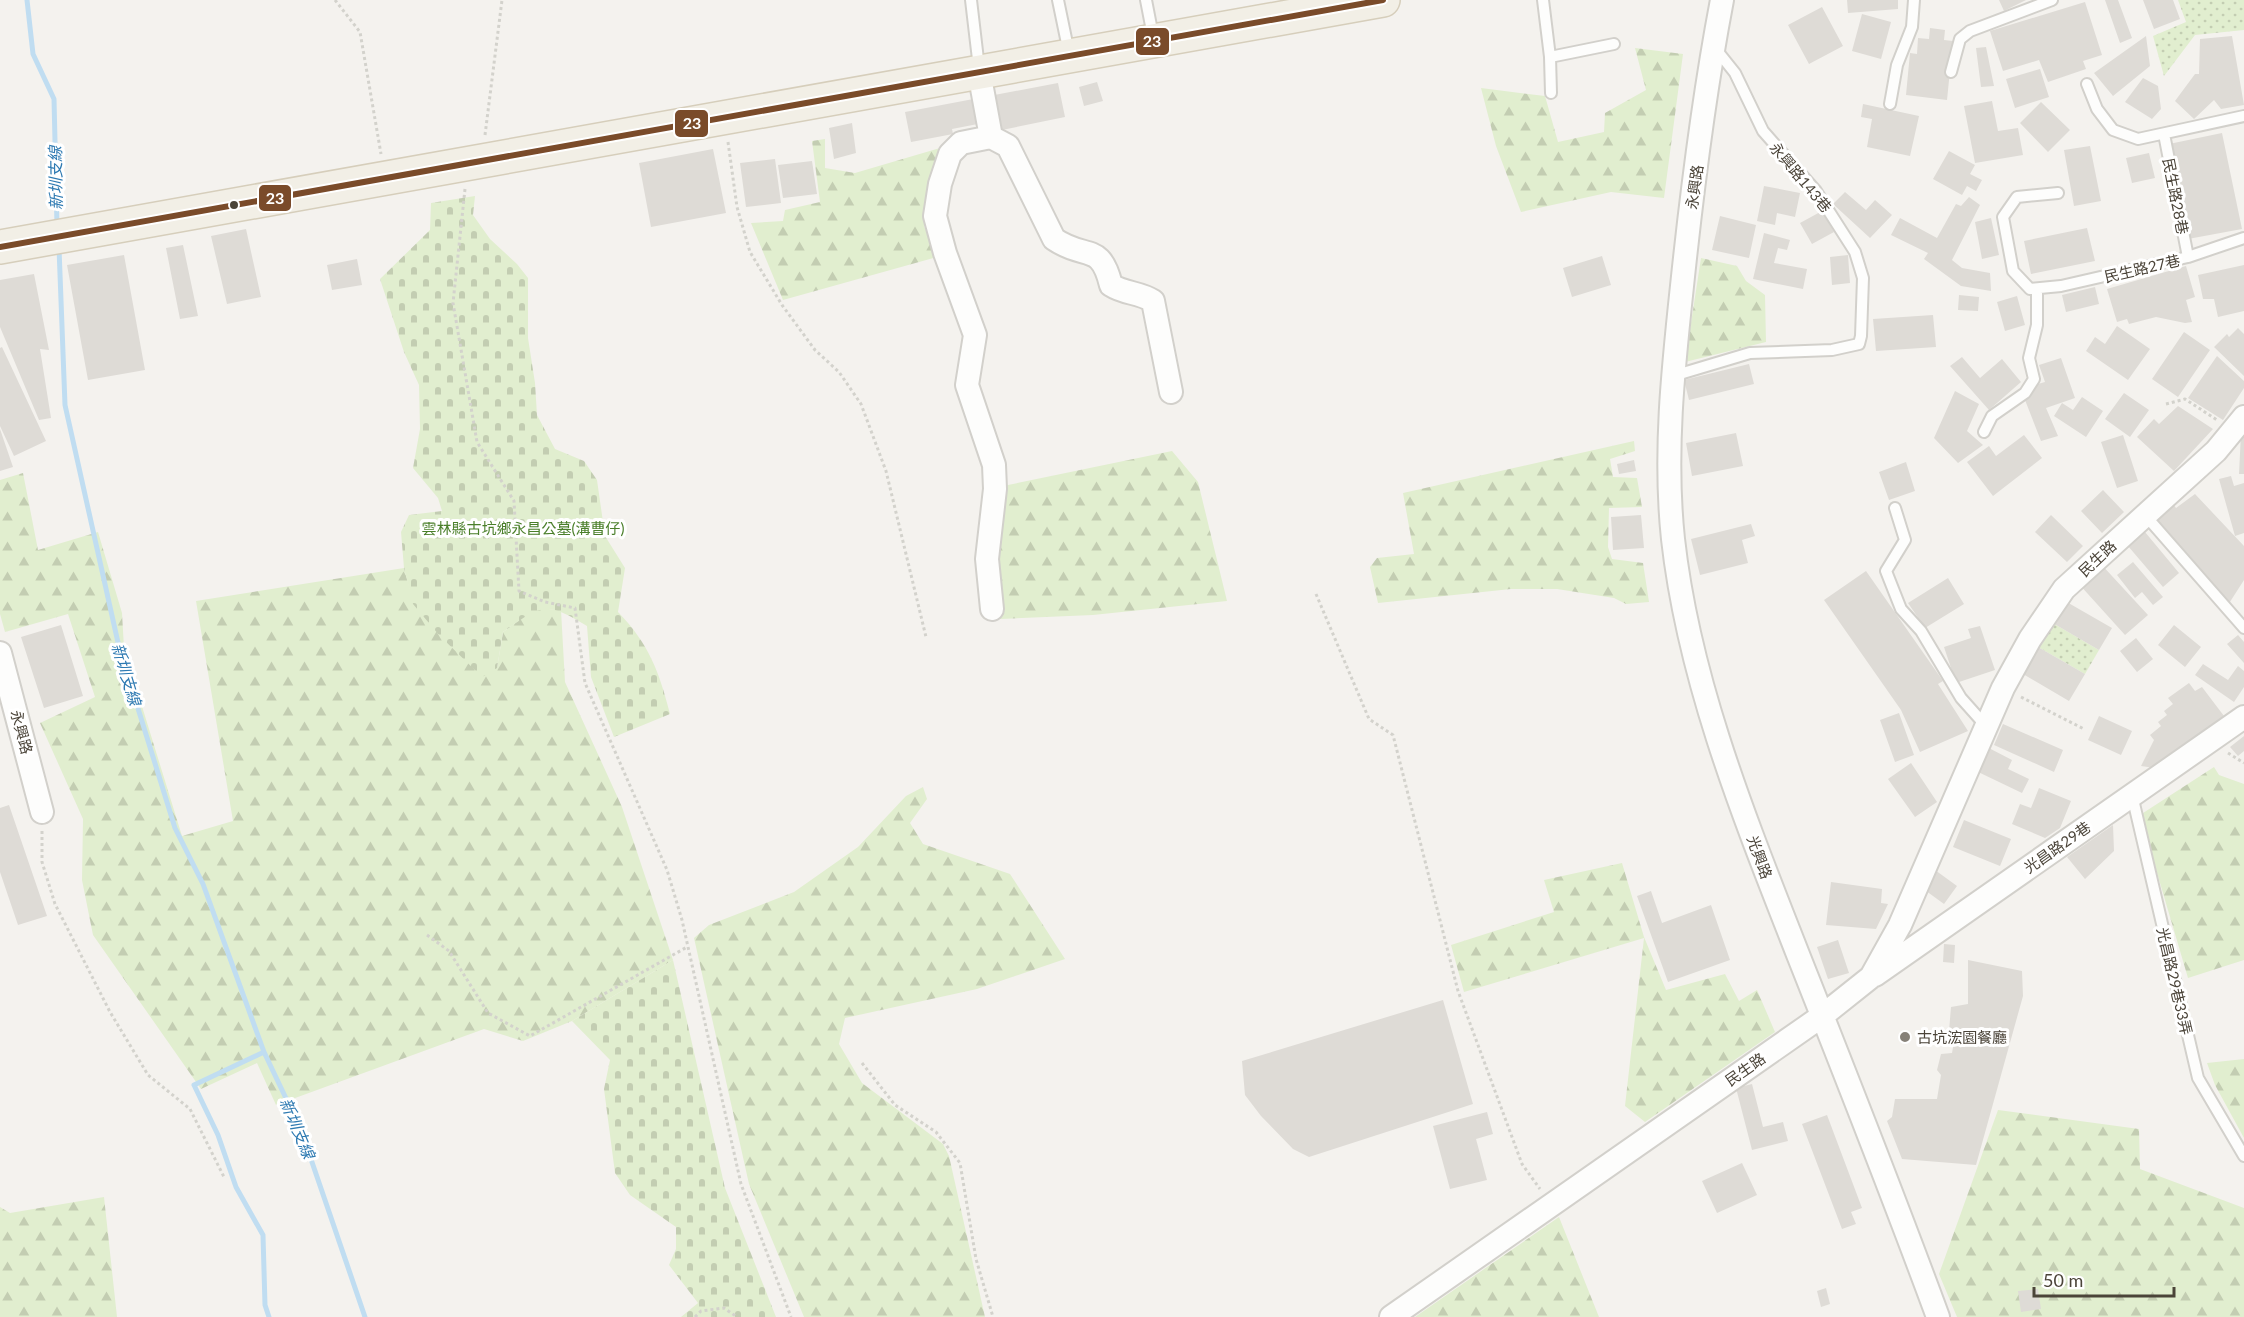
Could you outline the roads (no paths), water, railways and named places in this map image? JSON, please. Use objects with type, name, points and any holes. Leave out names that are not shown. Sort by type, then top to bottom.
[{"type":"main road","points":[[0,247],[1069,55],[1154,43],[1383,0]]},
{"type":"street","name":"永興路","points":[[1673,376],[1688,228],[1713,45],[1722,0]]},
{"type":"street","points":[[979,72],[991,137]]},
{"type":"street","points":[[992,609],[987,559],[995,489],[994,465],[967,385],[975,335],[945,253],[935,216],[940,184],[951,154],[961,143],[991,137],[1008,146],[1054,239],[1068,249],[1096,254],[1106,266],[1111,285],[1122,292],[1143,295],[1153,301],[1171,392]]},
{"type":"street","name":"光興路","points":[[1673,376],[1668,465],[1673,539],[1702,690],[1759,855],[1864,1116],[1938,1317]]},
{"type":"street","name":"民生路","points":[[1391,1317],[1822,1016],[1871,977],[1900,925],[2003,688],[2030,639],[2064,589],[2216,451],[2239,424]]},
{"type":"street","name":"永興路","points":[[0,652],[42,812]]},
{"type":"street","name":"光昌路29巷","points":[[1871,977],[2244,717]]},
{"type":"lane","points":[[971,0],[979,72]]},
{"type":"lane","points":[[1058,0],[1069,55]]},
{"type":"lane","points":[[1146,0],[1154,43]]},
{"type":"lane","points":[[1543,0],[1550,57],[1551,93]]},
{"type":"lane","points":[[1890,104],[1897,65],[1912,27],[1914,0]]},
{"type":"lane","points":[[1951,72],[1960,39],[1970,31],[2052,0]]},
{"type":"lane","points":[[1550,57],[1614,44]]},
{"type":"lane","name":"永興路143巷","points":[[1673,376],[1750,353],[1841,348],[1859,344],[1861,336],[1863,278],[1855,252],[1816,191],[1763,131],[1735,73],[1713,45]]},
{"type":"lane","points":[[2087,84],[2097,109],[2113,130],[2138,139],[2244,116]]},
{"type":"lane","name":"民生路28巷","points":[[2164,134],[2188,257]]},
{"type":"lane","points":[[1984,432],[1992,416],[2025,393],[2034,379],[2029,358],[2037,325],[2037,290],[2030,289],[2013,271],[2003,217],[2017,197],[2058,193]]},
{"type":"lane","name":"民生路27巷","points":[[2037,290],[2188,257],[2244,238]]},
{"type":"lane","points":[[1895,508],[1905,540],[1886,571],[1901,609],[1921,631],[1961,698],[1986,726]]},
{"type":"lane","points":[[2145,515],[2244,628]]},
{"type":"lane","name":"光昌路29巷33弄","points":[[2132,795],[2198,1078],[2244,1156]]},
{"type":"waterway","name":"新圳支線","points":[[27,0],[33,54],[54,99],[57,226]]},
{"type":"waterway","name":"新圳支線","points":[[59,248],[65,405],[119,647],[175,828],[203,884],[264,1052],[301,1130],[365,1317]]},
{"type":"waterway","points":[[264,1052],[194,1085],[218,1135],[236,1187],[263,1235],[265,1305],[269,1317]]},
{"type":"place","name":"古坑浤園餐廳","points":[[1905,1037]]},
{"type":"park label","name":"雲林縣古坑鄉永昌公墓(溝曹仔)","points":[[523,528]]}]
